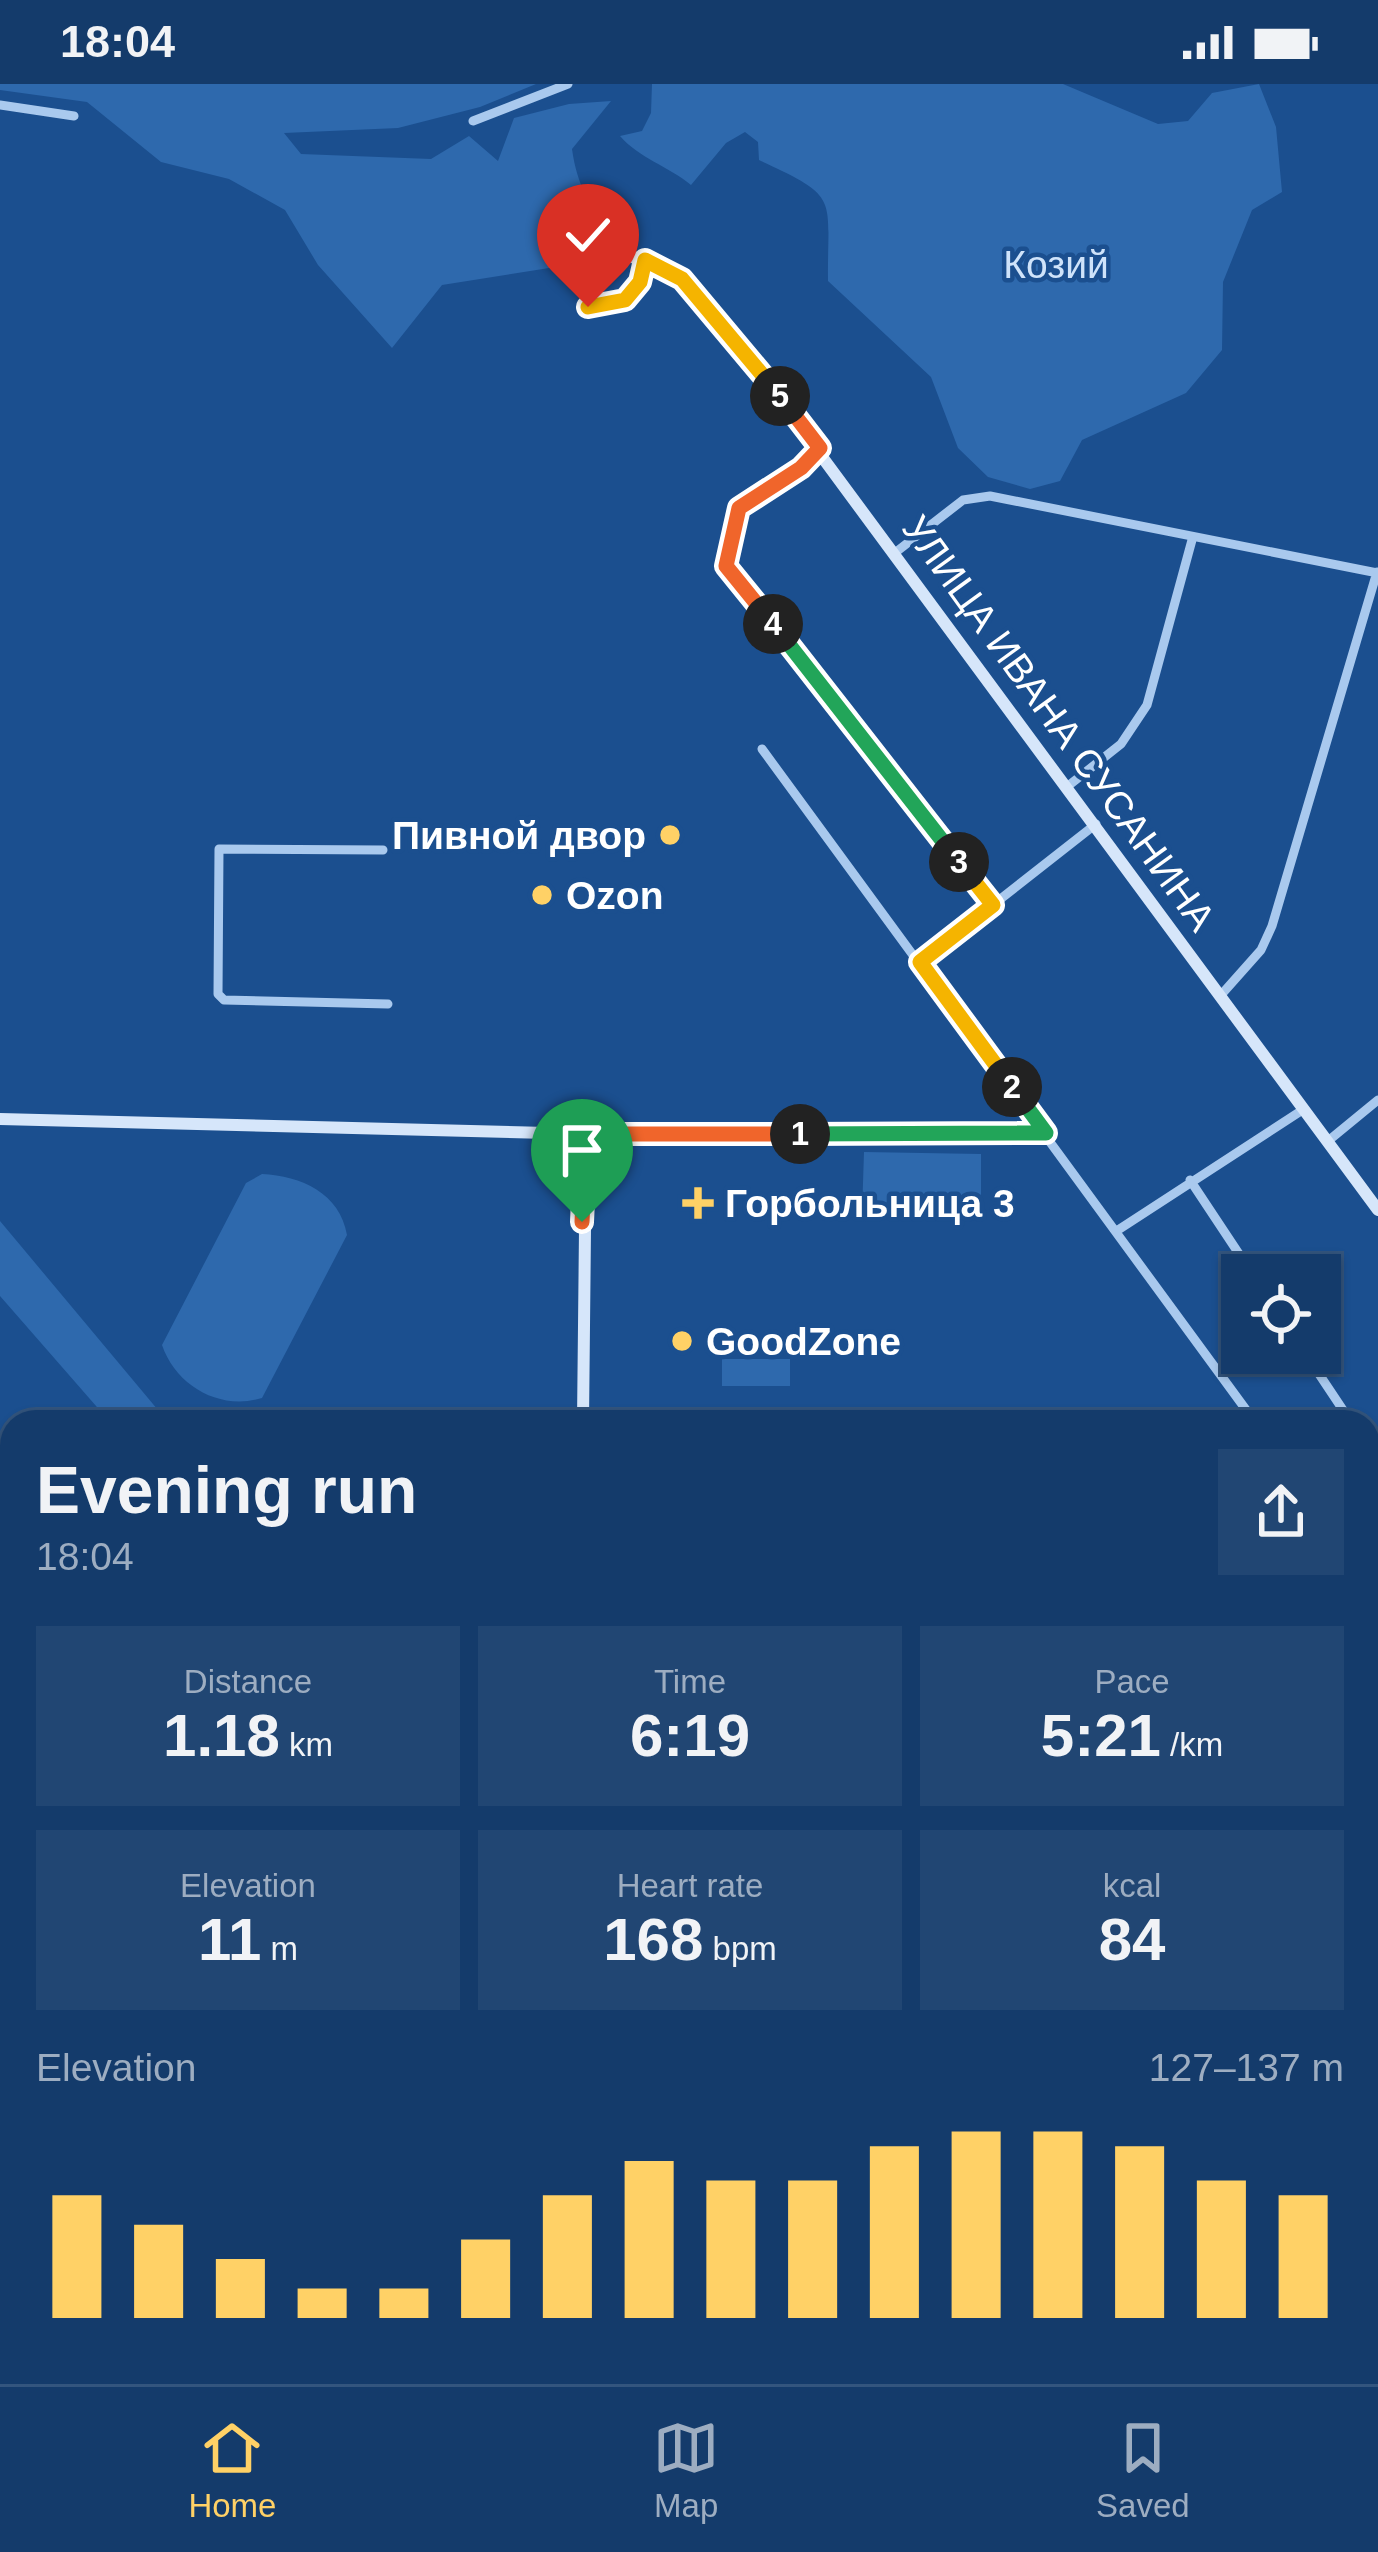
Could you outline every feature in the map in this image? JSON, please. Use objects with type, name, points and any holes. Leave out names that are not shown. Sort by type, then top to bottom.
[{"type":"street","points":[[473,121],[568,84]]},
{"type":"street","points":[[0,105],[74,116]]},
{"type":"street","points":[[645,260],[640,282],[625,300],[588,307],[592,264],[645,260]]},
{"type":"street","name":"УЛИЦА ИВАНА СУСАНИНА","points":[[645,260],[682,279],[820,448],[1378,1210]]},
{"type":"street","points":[[820,448],[801,468],[739,508],[726,566],[993,905]]},
{"type":"street","points":[[896,552],[963,500],[990,496],[1192,540],[1377,573],[1272,926],[1261,950],[1221,994]]},
{"type":"street","points":[[1068,786],[1120,744],[1147,705],[1192,540]]},
{"type":"street","points":[[762,748],[1246,1410]]},
{"type":"street","points":[[920,962],[1096,824]]},
{"type":"street","points":[[383,850],[219,849],[218,994],[224,1000],[388,1004]]},
{"type":"street","points":[[1328,1141],[1378,1100]]},
{"type":"street","points":[[1118,1230],[1304,1109]]},
{"type":"street","points":[[0,1119],[586,1134],[1046,1133]]},
{"type":"street","points":[[583,1410],[586,1134]]},
{"type":"street","points":[[1190,1180],[1239,1254]]},
{"type":"street","points":[[1319,1374],[1344,1410]]},
{"type":"green space","points":[[0,84],[536,84],[480,107],[398,128],[284,133],[301,154],[431,159],[469,136],[498,161],[514,118],[569,104],[611,101],[572,149],[591,216],[568,265],[442,285],[392,348],[318,265],[285,210],[229,179],[161,162],[87,102],[0,90]]},
{"type":"green space","name":"Козий","points":[[652,84],[1063,84],[1158,124],[1188,121],[1212,93],[1259,84],[1276,127],[1282,192],[1252,210],[1223,282],[1222,350],[1186,393],[1082,440],[1060,481],[1030,489],[988,477],[958,448],[931,377],[828,281],[824,203],[805,183],[759,160],[758,142],[745,132],[726,143],[691,185],[620,136],[642,131],[651,113]]},
{"type":"green space","points":[[864,1152],[981,1154],[981,1216],[862,1214]]},
{"type":"green space","points":[[262,1174],[291,1178],[316,1189],[336,1208],[347,1235],[262,1398],[231,1401],[189,1383],[162,1345],[246,1183]]},
{"type":"green space","points":[[0,1221],[158,1410],[100,1410],[0,1296]]},
{"type":"green space","points":[[722,1359],[790,1359],[790,1386],[722,1386]]},
{"type":"place","name":"Пивной двор","points":[[670,835]]},
{"type":"place","name":"Ozon","points":[[542,895]]},
{"type":"place","name":"Горбольница 3","points":[[698,1203]]},
{"type":"place","name":"GoodZone","points":[[682,1341]]},
{"type":"route","points":[[582,1222],[586,1134],[1046,1133],[920,962],[993,905],[726,566],[739,508],[801,468],[820,448],[738,343],[682,279],[667,269],[645,260],[640,282],[625,300],[588,307]]}]
